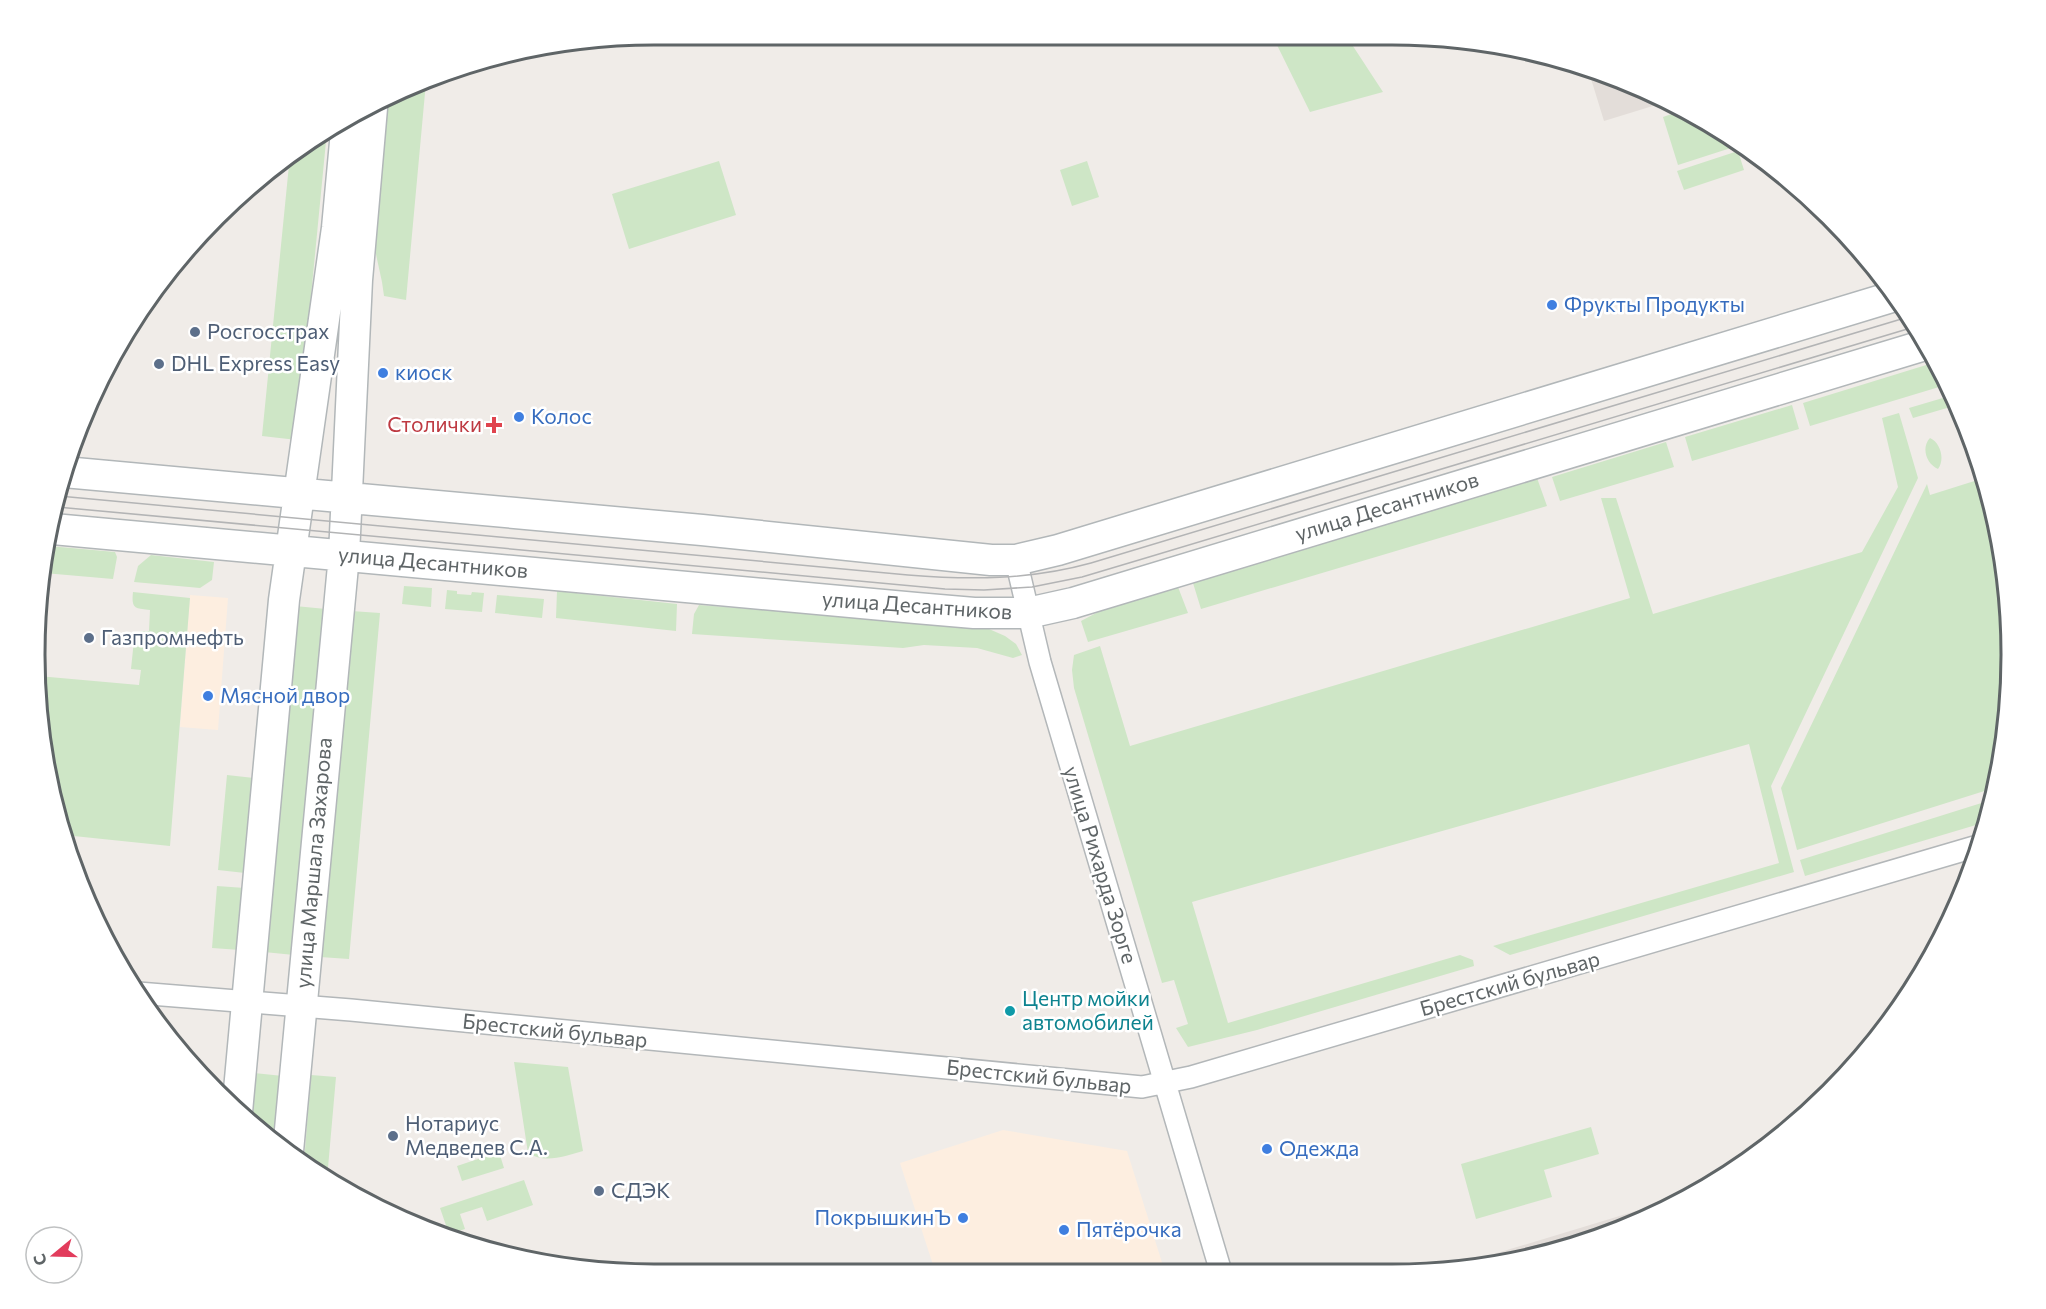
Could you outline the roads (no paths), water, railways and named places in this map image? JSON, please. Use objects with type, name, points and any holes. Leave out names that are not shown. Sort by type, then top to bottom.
[{"type":"street","name":"улица Маршала Захарова","points":[[289,1142],[344,555],[357,280],[371,115]]},
{"type":"street","points":[[238,1099],[285,600],[337,228],[346,129]]},
{"type":"street","points":[[73,473],[702,530],[991,560],[1016,560],[1080,544],[1886,299]]},
{"type":"street","name":"улица Десантников","points":[[58,530],[974,613],[1028,613],[1073,603],[1917,347]]},
{"type":"street","name":"улица Рихарда Зорге","points":[[1016,560],[1040,662],[1219,1264]]},
{"type":"street","name":"Брестский бульвар","points":[[149,994],[301,1006],[1142,1087],[1191,1077],[1969,848]]},
{"type":"tram line","points":[[66,497],[908,575],[954,578],[1023,576],[1091,563],[1900,319]]},
{"type":"tram line","points":[[64,508],[945,589],[984,590],[1032,587],[1082,577],[1906,329]]},
{"type":"place","name":"Фрукты Продукты","points":[[1552,305]]},
{"type":"place","name":"Росгосстрах","points":[[195,332]]},
{"type":"place","name":"DHL Express Easy","points":[[159,364]]},
{"type":"place","name":"киоск","points":[[383,373]]},
{"type":"place","name":"Колос","points":[[519,417]]},
{"type":"place","name":"Столички","points":[[494,425]]},
{"type":"place","name":"Газпромнефть","points":[[89,638]]},
{"type":"place","name":"Мясной двор","points":[[208,696]]},
{"type":"place","name":"Центр мойки автомобилей","points":[[1010,1011]]},
{"type":"place","name":"Нотариус Медведев С.А.","points":[[393,1136]]},
{"type":"place","name":"Одежда","points":[[1267,1149]]},
{"type":"place","name":"СДЭК","points":[[599,1191]]},
{"type":"place","name":"ПокрышкинЪ","points":[[963,1218]]},
{"type":"place","name":"Пятёрочка","points":[[1064,1230]]}]
